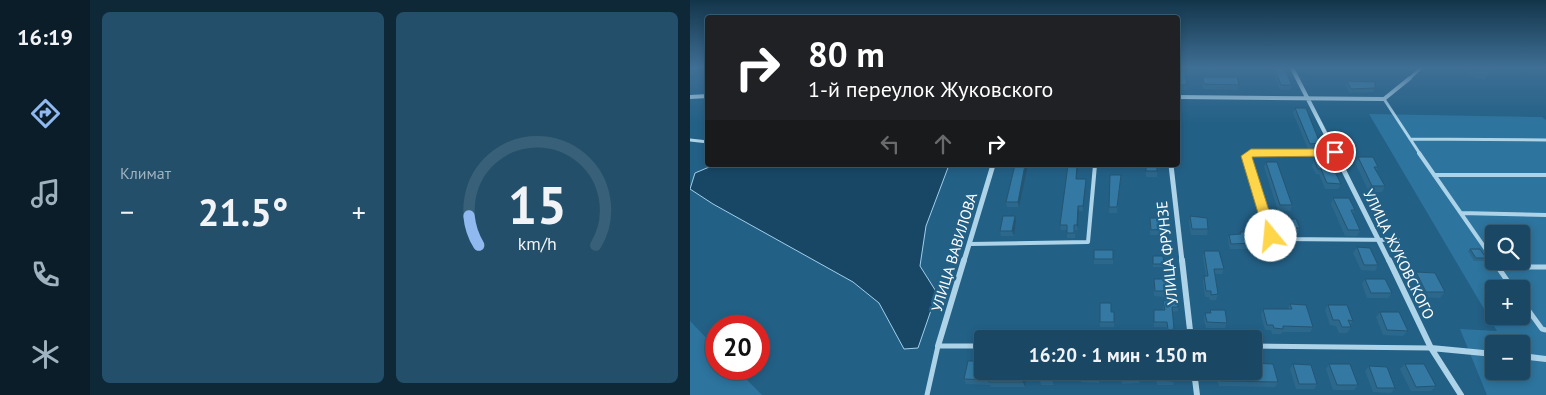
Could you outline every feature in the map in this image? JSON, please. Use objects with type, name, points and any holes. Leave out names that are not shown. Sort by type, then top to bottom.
[{"type":"street","name":"УЛИЦА ЖУКОВСКОГО","points":[[1302,86],[1431,348],[1461,395]]},
{"type":"street","points":[[1180,97],[1384,99],[1400,86]]},
{"type":"street","points":[[690,98],[705,95]]},
{"type":"street","name":"УЛИЦА ВАВИЛОВА","points":[[938,346],[993,167]]},
{"type":"street","name":"УЛИЦА ФРУНЗЕ","points":[[1171,167],[1190,330]]},
{"type":"street","points":[[1431,348],[1485,353]]},
{"type":"street","points":[[1530,357],[1546,359]]},
{"type":"street","points":[[1195,380],[1197,395]]},
{"type":"lane","points":[[1384,99],[1485,248]]},
{"type":"lane","points":[[1410,139],[1546,140]]},
{"type":"lane","points":[[690,140],[705,142]]},
{"type":"lane","points":[[1335,152],[1251,153],[1246,156],[1271,236],[1281,239],[1398,240]]},
{"type":"lane","points":[[970,244],[1088,242],[1095,167]]},
{"type":"lane","points":[[1434,175],[1546,175]]},
{"type":"lane","points":[[1461,214],[1546,215]]},
{"type":"lane","points":[[1530,267],[1546,267]]},
{"type":"lane","points":[[1530,313],[1542,330],[1546,330]]},
{"type":"lane","points":[[926,395],[938,346],[974,346]]},
{"type":"lane","points":[[1262,346],[1431,348]]},
{"type":"shaded area","points":[[1369,114],[1542,117],[1546,120],[1546,395],[1487,395],[1460,329],[1497,331],[1493,325],[1530,325],[1530,280],[1485,280],[1485,311]]},
{"type":"shaded area","points":[[709,167],[948,167],[926,226],[920,266],[937,293],[918,348],[904,349],[879,303],[853,282],[713,204],[690,189],[695,173]]},
{"type":"shaded area","points":[[690,321],[705,337],[705,380],[747,380],[762,395],[690,395]]},
{"type":"building","points":[[1350,86],[1375,86],[1375,88],[1351,89]]},
{"type":"building","points":[[1295,108],[1306,108],[1320,143],[1310,144]]},
{"type":"building","points":[[1358,157],[1373,157],[1378,167],[1374,167],[1385,186],[1372,186]]},
{"type":"building","points":[[1314,160],[1329,160],[1341,184],[1327,183],[1321,169],[1318,169]]},
{"type":"building","points":[[1266,162],[1277,162],[1292,205],[1280,205]]},
{"type":"building","points":[[1015,167],[1025,167],[1018,202],[1006,202]]},
{"type":"building","points":[[1068,167],[1077,167],[1076,179],[1086,179],[1083,206],[1078,206],[1077,225],[1074,225],[1074,233],[1067,233],[1067,225],[1060,225]]},
{"type":"building","points":[[1146,167],[1157,167],[1157,171],[1146,171]]},
{"type":"building","points":[[1110,175],[1121,175],[1117,207],[1109,207]]},
{"type":"building","points":[[1333,198],[1349,198],[1355,210],[1351,210],[1360,230],[1348,230]]},
{"type":"building","points":[[1003,216],[1015,216],[1012,231],[1000,231]]},
{"type":"building","points":[[1190,216],[1207,218],[1208,229],[1192,229]]},
{"type":"building","points":[[1150,218],[1166,218],[1167,229],[1151,230]]},
{"type":"building","points":[[1277,219],[1296,219],[1300,228],[1280,228]]},
{"type":"building","points":[[1240,232],[1248,232],[1249,236],[1252,236],[1254,243],[1231,244],[1229,235],[1241,234]]},
{"type":"building","points":[[1357,247],[1370,248],[1378,265],[1364,265]]},
{"type":"building","points":[[1470,249],[1480,249],[1485,256],[1476,258]]},
{"type":"building","points":[[1094,250],[1113,250],[1113,259],[1094,259]]},
{"type":"building","points":[[1204,251],[1219,251],[1224,269],[1214,269],[1218,294],[1211,295],[1211,291],[1206,291],[1204,276],[1208,276]]},
{"type":"building","points":[[1153,256],[1163,256],[1164,264],[1153,264]]},
{"type":"building","points":[[1416,272],[1435,273],[1445,292],[1426,292]]},
{"type":"building","points":[[1154,279],[1165,279],[1166,291],[1155,291]]},
{"type":"building","points":[[1365,279],[1385,279],[1392,293],[1371,293]]},
{"type":"building","points":[[1177,300],[1178,307],[1172,307],[1174,329],[1168,330],[1167,322],[1154,322],[1154,310],[1165,310],[1163,301]]},
{"type":"building","points":[[1100,303],[1111,303],[1111,312],[1114,312],[1114,322],[1100,322]]},
{"type":"building","points":[[1290,304],[1306,305],[1313,327],[1283,326],[1283,329],[1267,325],[1263,309],[1292,309]]},
{"type":"building","points":[[1328,305],[1347,305],[1353,321],[1348,320],[1351,327],[1342,327],[1339,320],[1333,320]]},
{"type":"building","points":[[1210,310],[1225,310],[1227,323],[1207,322],[1205,313],[1211,313]]},
{"type":"building","points":[[1380,312],[1399,312],[1408,331],[1387,330]]},
{"type":"building","points":[[968,361],[974,361],[974,379],[964,379]]},
{"type":"building","points":[[1262,363],[1273,364],[1278,382],[1220,381],[1262,380]]},
{"type":"building","points":[[1293,364],[1311,365],[1317,384],[1299,384]]},
{"type":"building","points":[[1329,364],[1350,364],[1358,385],[1337,385]]},
{"type":"building","points":[[1405,364],[1424,364],[1436,386],[1416,387]]},
{"type":"building","points":[[1369,366],[1387,367],[1395,388],[1377,388]]},
{"type":"building","points":[[989,380],[1023,380],[1023,382],[989,382]]},
{"type":"route","points":[[1271,236],[1246,156],[1251,153],[1335,152]]}]
